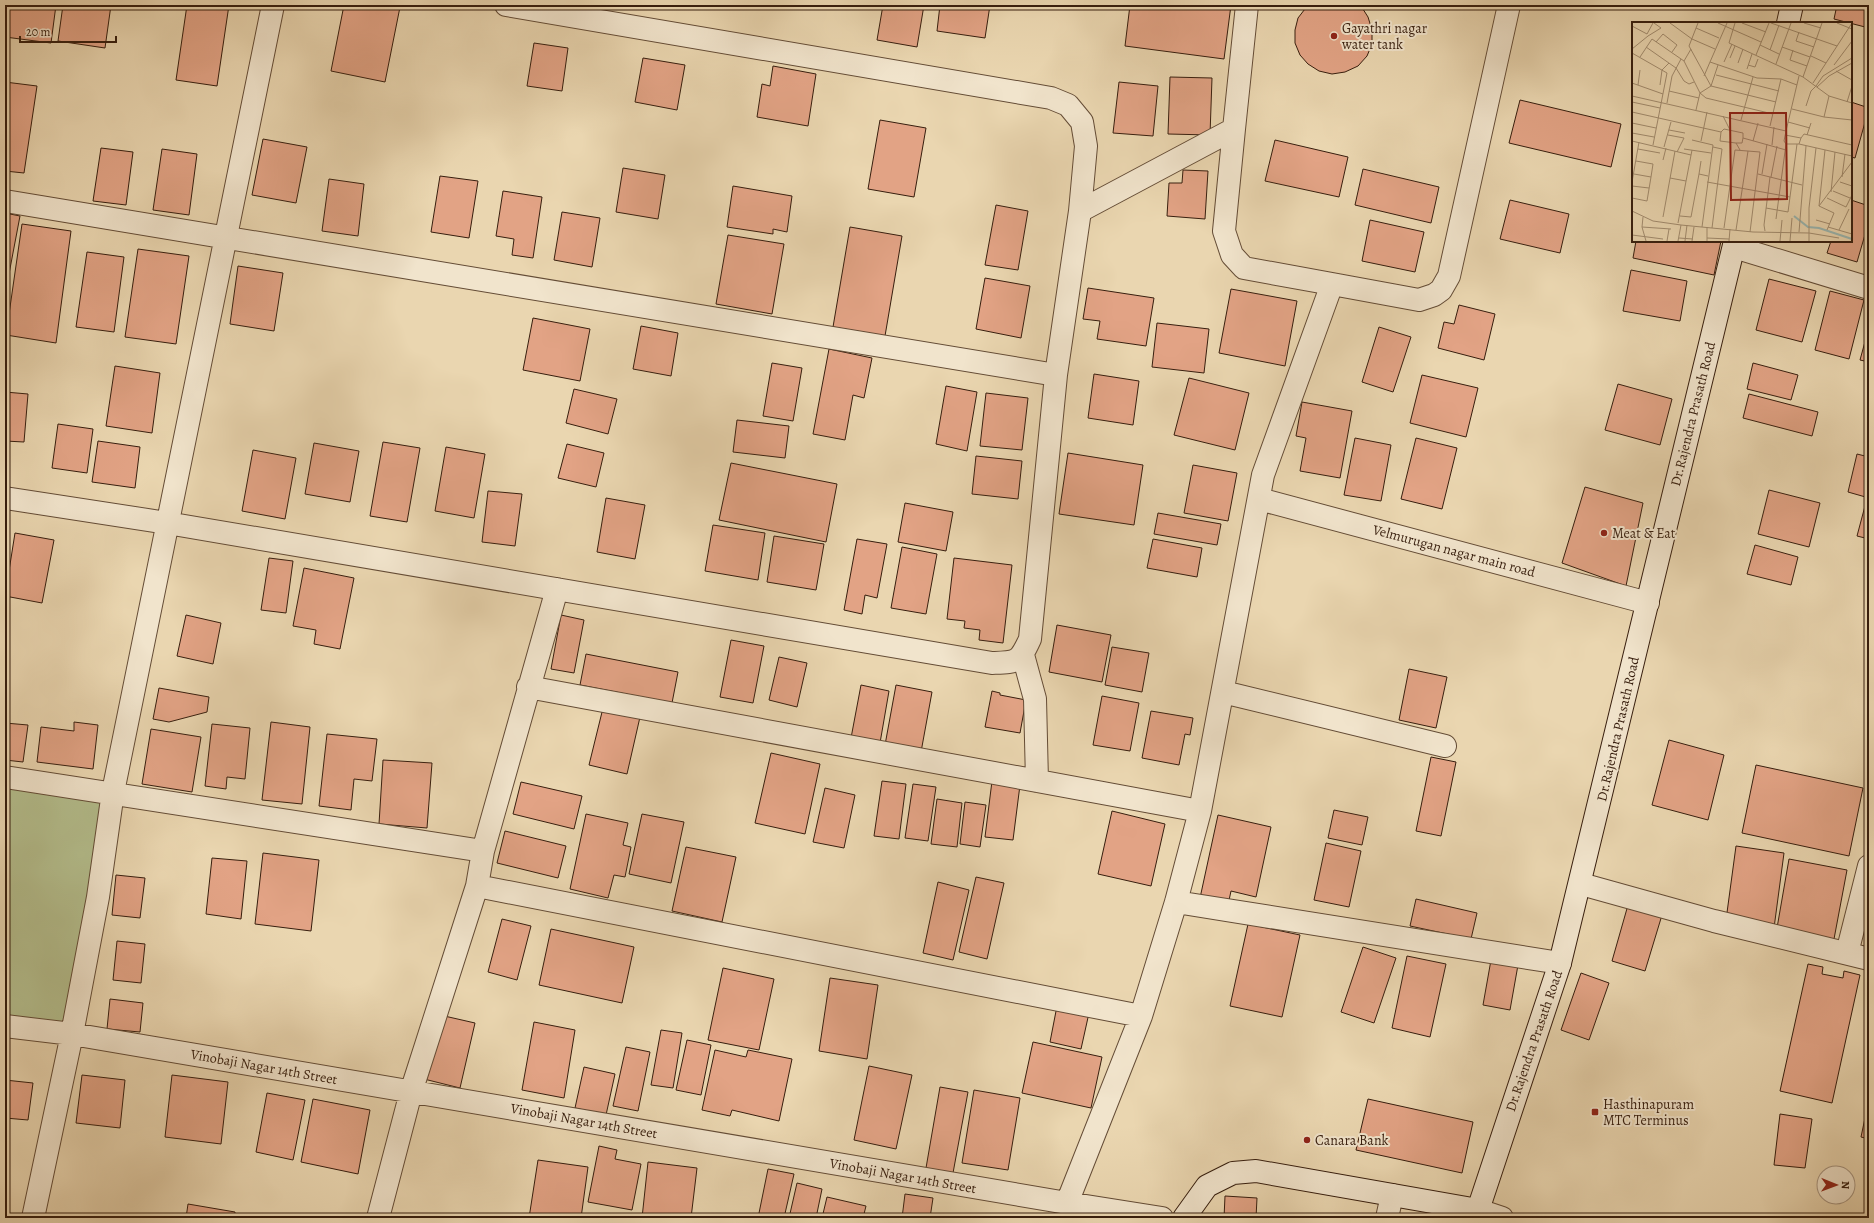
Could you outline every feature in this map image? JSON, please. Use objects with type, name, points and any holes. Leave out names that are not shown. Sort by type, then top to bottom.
[{"type":"street","points":[[33,1218],[72,1034],[98,897],[113,792],[273,5]]},
{"type":"street","points":[[5,498],[167,523],[992,663],[1014,662],[1023,655],[1030,639],[1056,375],[1080,211],[1086,146],[1082,122],[1068,105],[1051,98],[506,5]]},
{"type":"street","points":[[1247,5],[1224,231],[1232,255],[1244,268],[1419,300],[1434,295],[1441,290],[1449,276],[1509,5]]},
{"type":"street","points":[[1788,22],[1792,5]]},
{"type":"street","points":[[1080,211],[1234,129]]},
{"type":"street","points":[[5,201],[1056,375]]},
{"type":"street","points":[[1734,244],[1869,288]]},
{"type":"street","name":"Dr.Rajendra Prasath Road","points":[[1478,1210],[1560,963],[1581,884],[1734,244]]},
{"type":"street","points":[[1067,1203],[1141,1016],[1176,902],[1200,811],[1263,475],[1332,284]]},
{"type":"street","name":"Velmurugan nagar main road","points":[[1259,499],[1648,603]]},
{"type":"street","points":[[378,1218],[411,1092],[477,886],[483,851],[528,687],[557,589]]},
{"type":"street","points":[[1023,655],[1035,699],[1038,781]]},
{"type":"street","points":[[528,687],[1200,811]]},
{"type":"street","points":[[1223,692],[1445,746]]},
{"type":"street","points":[[5,777],[113,792],[483,851]]},
{"type":"street","points":[[1848,953],[1869,866]]},
{"type":"street","points":[[1581,884],[1714,921],[1869,958]]},
{"type":"street","points":[[477,886],[1141,1016]]},
{"type":"street","points":[[1176,902],[1560,963]]},
{"type":"street","name":"Vinobaji Nagar 14th Street","points":[[5,1026],[72,1034],[1162,1218]]},
{"type":"street","points":[[1184,1218],[1207,1186],[1233,1173],[1256,1171],[1478,1210],[1502,1218]]},
{"type":"street","points":[[1387,1218],[1392,1194]]},
{"type":"green space","points":[[5,777],[113,792],[72,1034],[5,1026]]},
{"type":"building","points":[[5,5],[56,5],[51,43],[5,37]]},
{"type":"building","points":[[63,5],[111,5],[105,48],[58,41]]},
{"type":"building","points":[[187,5],[229,5],[217,86],[176,80]]},
{"type":"building","points":[[344,5],[387,5],[400,7],[385,82],[331,71]]},
{"type":"building","points":[[883,5],[924,5],[917,47],[877,40]]},
{"type":"building","points":[[940,5],[990,5],[985,38],[937,31]]},
{"type":"building","points":[[1130,5],[1231,5],[1224,59],[1125,46]]},
{"type":"building","name":"Gayathri nagar water tank","points":[[1308,5],[1361,6],[1368,17],[1372,30],[1372,44],[1367,56],[1358,66],[1345,72],[1332,74],[1319,71],[1308,64],[1300,55],[1295,43],[1295,30],[1298,18]]},
{"type":"building","points":[[1837,5],[1869,5],[1869,28],[1852,24],[1852,22],[1834,19]]},
{"type":"building","points":[[534,43],[568,48],[562,91],[527,86]]},
{"type":"building","points":[[643,58],[685,65],[677,110],[635,102]]},
{"type":"building","points":[[773,66],[816,74],[808,126],[757,117],[762,84],[770,86]]},
{"type":"building","points":[[1170,77],[1212,78],[1210,135],[1168,134]]},
{"type":"building","points":[[5,82],[37,86],[24,173],[5,171]]},
{"type":"building","points":[[1119,82],[1158,86],[1153,136],[1113,133]]},
{"type":"building","points":[[1520,100],[1621,124],[1611,167],[1509,143]]},
{"type":"building","points":[[1852,102],[1869,108],[1855,158],[1852,157]]},
{"type":"building","points":[[880,120],[926,128],[914,197],[868,189]]},
{"type":"building","points":[[263,139],[307,147],[296,203],[252,195]]},
{"type":"building","points":[[1275,140],[1348,157],[1339,197],[1265,181]]},
{"type":"building","points":[[101,148],[133,152],[126,205],[93,201]]},
{"type":"building","points":[[162,149],[197,154],[189,215],[153,210]]},
{"type":"building","points":[[623,168],[665,175],[658,219],[616,212]]},
{"type":"building","points":[[1363,169],[1439,187],[1431,223],[1355,205]]},
{"type":"building","points":[[1183,170],[1208,171],[1205,219],[1167,216],[1169,183],[1182,183]]},
{"type":"building","points":[[440,176],[478,181],[469,238],[431,232]]},
{"type":"building","points":[[329,179],[364,184],[358,236],[322,231]]},
{"type":"building","points":[[733,186],[792,196],[787,232],[773,229],[773,234],[727,227]]},
{"type":"building","points":[[503,191],[542,197],[533,258],[512,255],[514,239],[496,236]]},
{"type":"building","points":[[1510,200],[1569,214],[1560,253],[1500,239]]},
{"type":"building","points":[[1852,200],[1869,206],[1869,221],[1857,262],[1827,253],[1831,242],[1852,242]]},
{"type":"building","points":[[996,205],[1028,211],[1018,270],[985,265]]},
{"type":"building","points":[[562,212],[600,218],[592,267],[554,260]]},
{"type":"building","points":[[5,213],[20,216],[5,295]]},
{"type":"building","points":[[1370,220],[1424,232],[1415,272],[1362,261]]},
{"type":"building","points":[[22,224],[71,231],[56,343],[6,335]]},
{"type":"building","points":[[850,227],[902,236],[885,336],[833,327]]},
{"type":"building","points":[[728,235],[784,244],[772,314],[716,304]]},
{"type":"building","points":[[1636,242],[1721,242],[1714,275],[1633,258]]},
{"type":"building","points":[[138,249],[189,256],[176,344],[125,337]]},
{"type":"building","points":[[87,252],[124,257],[114,332],[76,327]]},
{"type":"building","points":[[238,266],[283,273],[274,331],[230,324]]},
{"type":"building","points":[[1631,270],[1687,281],[1680,321],[1623,311]]},
{"type":"building","points":[[985,278],[1030,286],[1021,338],[976,329]]},
{"type":"building","points":[[1769,279],[1816,291],[1802,342],[1756,330]]},
{"type":"building","points":[[1088,288],[1154,298],[1146,346],[1097,339],[1100,321],[1083,319]]},
{"type":"building","points":[[1231,289],[1297,301],[1285,366],[1219,353]]},
{"type":"building","points":[[1830,291],[1864,300],[1849,359],[1815,350]]},
{"type":"building","points":[[1459,305],[1495,314],[1484,360],[1438,348],[1444,322],[1454,324]]},
{"type":"building","points":[[533,318],[590,329],[580,381],[523,370]]},
{"type":"building","points":[[1157,323],[1209,329],[1204,373],[1152,367]]},
{"type":"building","points":[[641,326],[678,333],[671,376],[633,369]]},
{"type":"building","points":[[1379,327],[1411,337],[1393,392],[1362,382]]},
{"type":"building","points":[[1869,327],[1869,362],[1860,360]]},
{"type":"building","points":[[829,349],[872,358],[864,398],[853,395],[845,440],[813,434]]},
{"type":"building","points":[[772,363],[802,368],[793,421],[763,416]]},
{"type":"building","points":[[1753,363],[1798,375],[1791,400],[1747,389]]},
{"type":"building","points":[[115,366],[160,373],[152,433],[106,426]]},
{"type":"building","points":[[1094,374],[1139,381],[1133,425],[1088,418]]},
{"type":"building","points":[[1422,375],[1478,388],[1466,437],[1410,423]]},
{"type":"building","points":[[1189,378],[1249,393],[1235,450],[1174,435]]},
{"type":"building","points":[[1618,384],[1672,399],[1660,445],[1605,430]]},
{"type":"building","points":[[946,386],[977,392],[967,451],[936,444]]},
{"type":"building","points":[[574,389],[617,399],[608,434],[566,423]]},
{"type":"building","points":[[5,392],[28,394],[24,442],[5,441]]},
{"type":"building","points":[[986,393],[1028,398],[1022,450],[980,446]]},
{"type":"building","points":[[1749,394],[1818,412],[1812,436],[1743,418]]},
{"type":"building","points":[[1302,402],[1352,411],[1340,478],[1300,471],[1306,438],[1296,436]]},
{"type":"building","points":[[737,420],[789,426],[785,458],[733,452]]},
{"type":"building","points":[[58,424],[93,429],[87,473],[52,468]]},
{"type":"building","points":[[1355,438],[1391,445],[1381,501],[1344,495]]},
{"type":"building","points":[[1416,438],[1457,448],[1442,509],[1401,499]]},
{"type":"building","points":[[98,441],[140,447],[135,488],[92,482]]},
{"type":"building","points":[[383,442],[420,448],[407,522],[370,516]]},
{"type":"building","points":[[314,443],[359,451],[350,502],[305,494]]},
{"type":"building","points":[[567,444],[604,453],[596,487],[558,478]]},
{"type":"building","points":[[446,447],[485,454],[474,518],[435,511]]},
{"type":"building","points":[[253,450],[296,458],[285,519],[242,511]]},
{"type":"building","points":[[1068,453],[1143,465],[1134,525],[1059,514]]},
{"type":"building","points":[[1857,454],[1869,457],[1869,498],[1848,492]]},
{"type":"building","points":[[976,456],[1022,461],[1018,499],[972,494]]},
{"type":"building","points":[[731,463],[837,484],[826,542],[719,520]]},
{"type":"building","points":[[1193,465],[1237,473],[1228,521],[1184,513]]},
{"type":"building","name":"Meat & Eat","points":[[1585,487],[1643,503],[1626,586],[1562,563]]},
{"type":"building","points":[[1769,490],[1820,503],[1809,547],[1758,534]]},
{"type":"building","points":[[488,491],[522,494],[515,546],[482,542]]},
{"type":"building","points":[[606,498],[645,505],[635,559],[597,552]]},
{"type":"building","points":[[905,503],[953,512],[946,551],[898,542]]},
{"type":"building","points":[[1865,506],[1869,507],[1869,539],[1857,536]]},
{"type":"building","points":[[1158,513],[1221,524],[1217,545],[1154,534]]},
{"type":"building","points":[[713,525],[765,533],[758,580],[705,571]]},
{"type":"building","points":[[15,533],[54,540],[42,603],[5,596]]},
{"type":"building","points":[[774,536],[824,544],[816,590],[767,582]]},
{"type":"building","points":[[857,539],[887,544],[877,598],[865,595],[862,614],[844,610]]},
{"type":"building","points":[[1153,539],[1202,548],[1197,577],[1147,568]]},
{"type":"building","points":[[1755,545],[1798,557],[1791,585],[1747,574]]},
{"type":"building","points":[[902,547],[937,554],[926,614],[891,608]]},
{"type":"building","points":[[269,558],[293,561],[286,613],[261,610]]},
{"type":"building","points":[[954,558],[1012,565],[1003,643],[979,640],[980,630],[964,628],[965,621],[947,619]]},
{"type":"building","points":[[304,568],[354,578],[340,649],[314,644],[316,630],[293,626]]},
{"type":"building","points":[[186,615],[221,623],[213,664],[177,656]]},
{"type":"building","points":[[561,615],[584,620],[574,673],[551,669]]},
{"type":"building","points":[[1057,625],[1111,635],[1102,682],[1049,672]]},
{"type":"building","points":[[731,640],[764,646],[753,703],[720,697]]},
{"type":"building","points":[[1112,647],[1149,653],[1142,692],[1105,685]]},
{"type":"building","points":[[586,654],[678,672],[672,703],[580,685]]},
{"type":"building","points":[[779,657],[807,663],[797,707],[769,700]]},
{"type":"building","points":[[1409,669],[1447,677],[1436,728],[1399,720]]},
{"type":"building","points":[[861,685],[889,691],[880,743],[851,738]]},
{"type":"building","points":[[896,685],[932,692],[921,752],[885,745]]},
{"type":"building","points":[[159,688],[209,697],[207,712],[169,722],[153,719]]},
{"type":"building","points":[[992,691],[1000,693],[1000,695],[1026,700],[1020,733],[985,727]]},
{"type":"building","points":[[1102,696],[1139,703],[1130,751],[1093,745]]},
{"type":"building","points":[[603,708],[640,717],[627,774],[589,765]]},
{"type":"building","points":[[1151,711],[1193,718],[1190,735],[1185,734],[1179,765],[1142,758]]},
{"type":"building","points":[[74,722],[98,725],[93,769],[37,762],[41,727],[74,731]]},
{"type":"building","points":[[271,722],[310,727],[302,804],[262,800]]},
{"type":"building","points":[[5,723],[28,725],[23,762],[5,760]]},
{"type":"building","points":[[212,724],[250,728],[245,779],[227,777],[226,789],[205,786]]},
{"type":"building","points":[[151,729],[201,737],[192,792],[142,784]]},
{"type":"building","points":[[327,734],[377,739],[372,781],[354,779],[351,810],[319,806]]},
{"type":"building","points":[[1669,740],[1724,755],[1708,820],[1652,805]]},
{"type":"building","points":[[771,753],[820,764],[805,834],[755,823]]},
{"type":"building","points":[[1431,757],[1456,762],[1441,836],[1416,831]]},
{"type":"building","points":[[383,760],[432,763],[427,828],[379,824]]},
{"type":"building","points":[[1756,765],[1863,788],[1849,856],[1742,833]]},
{"type":"building","points":[[882,781],[906,784],[899,839],[874,836]]},
{"type":"building","points":[[992,781],[1020,785],[1013,840],[985,837]]},
{"type":"building","points":[[521,782],[582,796],[574,829],[513,814]]},
{"type":"building","points":[[913,784],[936,787],[928,841],[905,838]]},
{"type":"building","points":[[825,788],[855,795],[844,848],[813,842]]},
{"type":"building","points":[[937,799],[962,803],[957,847],[931,844]]},
{"type":"building","points":[[965,802],[986,805],[980,847],[960,844]]},
{"type":"building","points":[[1334,810],[1368,817],[1362,845],[1328,838]]},
{"type":"building","points":[[1112,811],[1165,824],[1151,886],[1098,874]]},
{"type":"building","points":[[586,814],[628,823],[623,845],[631,847],[625,877],[614,875],[608,898],[570,889]]},
{"type":"building","points":[[642,814],[684,822],[671,883],[629,874]]},
{"type":"building","points":[[1218,815],[1271,827],[1256,897],[1231,891],[1228,905],[1200,898]]},
{"type":"building","points":[[505,831],[566,846],[558,878],[497,863]]},
{"type":"building","points":[[1326,843],[1361,851],[1349,907],[1314,900]]},
{"type":"building","points":[[1736,846],[1784,853],[1774,928],[1726,920]]},
{"type":"building","points":[[686,847],[736,857],[722,922],[672,911]]},
{"type":"building","points":[[263,853],[319,860],[311,931],[255,924]]},
{"type":"building","points":[[212,858],[247,861],[241,919],[206,914]]},
{"type":"building","points":[[1789,859],[1847,870],[1834,939],[1777,928]]},
{"type":"building","points":[[116,875],[145,878],[140,918],[112,915]]},
{"type":"building","points":[[976,877],[1004,883],[987,959],[959,952]]},
{"type":"building","points":[[938,882],[969,890],[953,960],[923,953]]},
{"type":"building","points":[[1416,899],[1477,913],[1471,939],[1410,926]]},
{"type":"building","points":[[1628,905],[1662,915],[1645,971],[1612,961]]},
{"type":"building","points":[[502,919],[531,926],[517,980],[488,972]]},
{"type":"building","points":[[1248,924],[1300,935],[1282,1017],[1230,1006]]},
{"type":"building","points":[[551,929],[634,947],[622,1003],[539,985]]},
{"type":"building","points":[[117,941],[145,944],[141,983],[113,980]]},
{"type":"building","points":[[1363,947],[1396,958],[1374,1023],[1341,1012]]},
{"type":"building","points":[[1407,956],[1446,964],[1430,1037],[1392,1028]]},
{"type":"building","points":[[1491,960],[1518,965],[1510,1010],[1483,1005]]},
{"type":"building","points":[[1808,964],[1823,967],[1822,974],[1843,978],[1844,971],[1860,975],[1832,1103],[1780,1091]]},
{"type":"building","points":[[723,968],[774,979],[759,1050],[708,1040]]},
{"type":"building","points":[[1581,973],[1609,983],[1589,1040],[1561,1030]]},
{"type":"building","points":[[830,978],[878,985],[867,1059],[819,1051]]},
{"type":"building","points":[[110,999],[143,1003],[140,1032],[107,1029]]},
{"type":"building","points":[[1057,1006],[1089,1013],[1081,1049],[1050,1042]]},
{"type":"building","points":[[440,1015],[475,1023],[460,1088],[424,1079]]},
{"type":"building","points":[[534,1022],[575,1030],[564,1098],[522,1090]]},
{"type":"building","points":[[661,1030],[682,1033],[673,1088],[651,1085]]},
{"type":"building","points":[[687,1040],[711,1045],[701,1095],[676,1090]]},
{"type":"building","points":[[1033,1042],[1102,1057],[1091,1108],[1022,1093]]},
{"type":"building","points":[[626,1047],[650,1052],[638,1111],[613,1106]]},
{"type":"building","points":[[715,1050],[746,1057],[748,1050],[792,1059],[779,1121],[732,1110],[730,1116],[702,1110]]},
{"type":"building","points":[[869,1066],[912,1075],[896,1149],[854,1140]]},
{"type":"building","points":[[584,1067],[615,1074],[606,1115],[575,1108]]},
{"type":"building","points":[[82,1075],[125,1080],[120,1128],[76,1123]]},
{"type":"building","points":[[172,1075],[228,1082],[221,1144],[165,1137]]},
{"type":"building","points":[[5,1080],[33,1083],[28,1120],[5,1118]]},
{"type":"building","points":[[940,1087],[968,1092],[953,1173],[926,1168]]},
{"type":"building","points":[[974,1090],[1020,1098],[1008,1170],[962,1163]]},
{"type":"building","points":[[267,1093],[305,1100],[293,1160],[256,1152]]},
{"type":"building","points":[[313,1099],[370,1110],[358,1174],[301,1162]]},
{"type":"building","points":[[1368,1099],[1473,1122],[1462,1173],[1356,1150]]},
{"type":"building","points":[[1869,1099],[1869,1139],[1861,1137]]},
{"type":"building","points":[[1780,1114],[1812,1119],[1805,1168],[1774,1165]]},
{"type":"building","points":[[599,1146],[617,1150],[615,1159],[641,1164],[632,1210],[588,1202]]},
{"type":"building","points":[[538,1160],[588,1167],[581,1218],[529,1218]]},
{"type":"building","points":[[648,1162],[697,1168],[691,1218],[642,1218]]},
{"type":"building","points":[[768,1169],[794,1174],[784,1218],[758,1218]]},
{"type":"building","points":[[797,1183],[822,1189],[816,1218],[789,1218]]},
{"type":"building","points":[[905,1194],[933,1198],[930,1218],[902,1218]]},
{"type":"building","points":[[1225,1196],[1257,1198],[1256,1218],[1224,1218]]},
{"type":"building","points":[[827,1197],[866,1206],[863,1218],[822,1218]]},
{"type":"building","points":[[188,1204],[235,1212],[235,1218],[186,1218]]},
{"type":"place","name":"Gayathri nagar water tank","points":[[1334,36]]},
{"type":"place","name":"Meat & Eat","points":[[1604,533]]},
{"type":"place","name":"Hasthinapuram MTC Terminus","points":[[1595,1112]]},
{"type":"place","name":"Canara Bank","points":[[1307,1140]]}]
